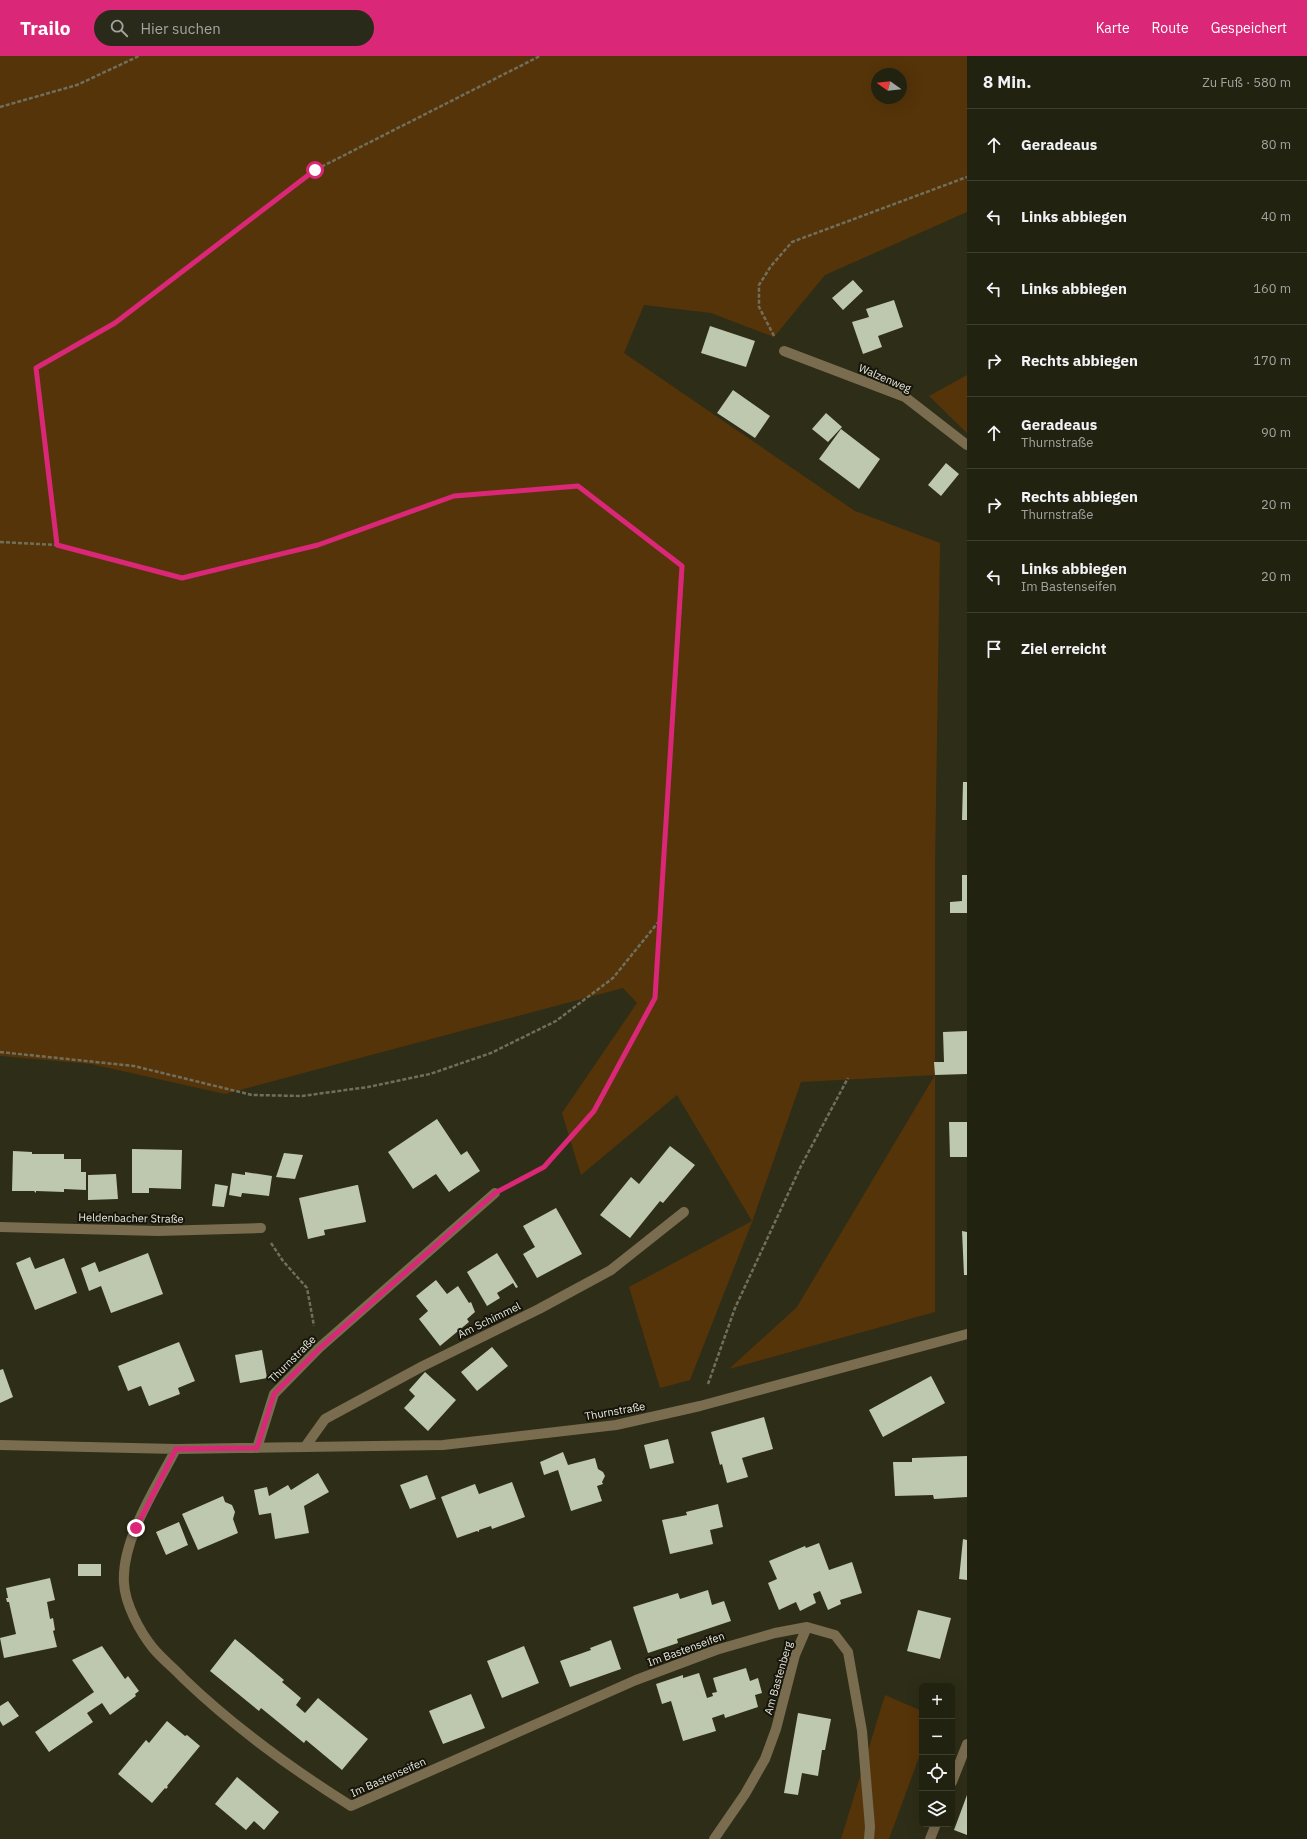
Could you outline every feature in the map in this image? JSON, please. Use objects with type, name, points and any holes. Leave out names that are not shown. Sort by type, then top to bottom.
[{"type":"street","name":"Walzenweg","points":[[784,351],[905,397],[967,445]]},
{"type":"street","name":"Thurnstraße","points":[[257,1448],[274,1394],[320,1348],[495,1193]]},
{"type":"street","name":"Am Schimmel","points":[[305,1447],[325,1419],[423,1366],[539,1309],[611,1270],[684,1212]]},
{"type":"street","name":"Heldenbacher Straße","points":[[0,1227],[158,1231],[261,1228]]},
{"type":"street","name":"Thurnstraße","points":[[0,1445],[176,1449],[443,1445],[616,1425],[700,1406],[967,1334]]},
{"type":"street","name":"Im Bastenseifen","points":[[176,1449],[136,1528],[126,1554],[124,1583],[131,1611],[153,1648],[213,1707],[312,1782],[352,1806],[636,1680],[716,1650],[775,1632],[807,1627]]},
{"type":"street","name":"Am Bastenberg","points":[[714,1839],[745,1794],[765,1759],[776,1729],[795,1655],[807,1627]]},
{"type":"street","points":[[807,1627],[835,1635],[848,1652],[862,1731],[870,1827],[869,1839]]},
{"type":"street","points":[[955,1774],[967,1744]]},
{"type":"street","points":[[930,1839],[935,1827]]},
{"type":"path","points":[[0,107],[77,85],[139,56]]},
{"type":"path","points":[[57,545],[36,368],[115,323],[315,170],[540,56]]},
{"type":"path","points":[[784,351],[774,337],[759,307],[759,285],[771,266],[792,242],[967,177]]},
{"type":"path","points":[[0,542],[57,545],[182,578],[318,545],[454,496],[578,486],[682,566],[655,998],[594,1111],[544,1167],[495,1193]]},
{"type":"path","points":[[0,1052],[134,1066],[252,1094],[302,1096],[368,1087],[430,1074],[491,1052],[556,1021],[613,978],[660,919]]},
{"type":"path","points":[[700,1406],[735,1308],[801,1166],[848,1078]]},
{"type":"path","points":[[283,1261],[307,1288],[315,1333]]},
{"type":"shaded area","points":[[0,56],[967,56],[967,212],[825,275],[774,337],[711,313],[644,305],[624,353],[855,511],[940,543],[935,866],[935,1075],[801,1082],[752,1222],[690,1380],[660,1388],[629,1287],[752,1221],[677,1095],[581,1175],[562,1113],[637,1003],[623,988],[225,1094],[91,1064],[0,1056]]},
{"type":"shaded area","points":[[967,375],[967,433],[929,396]]},
{"type":"shaded area","points":[[935,1075],[935,1312],[729,1369],[797,1307]]},
{"type":"shaded area","points":[[885,1695],[919,1710],[919,1757],[889,1839],[841,1839]]},
{"type":"building","points":[[853,280],[863,291],[843,310],[832,298]]},
{"type":"building","points":[[894,300],[903,327],[878,336],[882,347],[863,354],[852,322],[869,317],[866,309]]},
{"type":"building","points":[[710,326],[755,341],[746,367],[701,353]]},
{"type":"building","points":[[733,390],[770,416],[755,438],[717,413]]},
{"type":"building","points":[[826,413],[842,427],[828,442],[812,429]]},
{"type":"building","points":[[841,429],[880,459],[859,489],[819,459]]},
{"type":"building","points":[[946,463],[959,474],[941,496],[928,485]]},
{"type":"building","points":[[963,782],[967,782],[967,820],[962,820]]},
{"type":"building","points":[[962,875],[967,875],[967,913],[950,913],[950,902],[962,901]]},
{"type":"building","points":[[967,1031],[967,1074],[935,1075],[934,1062],[944,1062],[943,1032]]},
{"type":"building","points":[[437,1119],[461,1155],[467,1151],[480,1171],[449,1192],[436,1174],[413,1189],[388,1152]]},
{"type":"building","points":[[949,1122],[967,1122],[967,1157],[950,1157]]},
{"type":"building","points":[[670,1146],[695,1165],[663,1203],[660,1201],[630,1238],[600,1215],[631,1177],[639,1184]]},
{"type":"building","points":[[132,1149],[182,1150],[181,1189],[149,1188],[149,1193],[132,1193]]},
{"type":"building","points":[[13,1151],[32,1152],[32,1154],[64,1154],[64,1159],[81,1159],[81,1172],[86,1172],[86,1190],[64,1189],[64,1192],[36,1191],[36,1193],[34,1191],[12,1191]]},
{"type":"building","points":[[284,1153],[303,1155],[295,1179],[276,1177]]},
{"type":"building","points":[[245,1172],[272,1176],[269,1196],[242,1193],[241,1197],[229,1195],[232,1173],[245,1175]]},
{"type":"building","points":[[116,1174],[118,1199],[88,1200],[88,1175]]},
{"type":"building","points":[[215,1184],[228,1186],[224,1207],[212,1206]]},
{"type":"building","points":[[358,1185],[366,1222],[324,1230],[325,1235],[308,1239],[299,1198]]},
{"type":"building","points":[[556,1208],[582,1254],[537,1278],[523,1254],[535,1247],[523,1226]]},
{"type":"building","points":[[962,1231],[967,1232],[967,1275],[964,1275]]},
{"type":"building","points":[[148,1253],[163,1294],[111,1313],[101,1286],[89,1291],[81,1268],[95,1262],[99,1272]]},
{"type":"building","points":[[497,1253],[518,1287],[516,1288],[513,1283],[497,1293],[500,1298],[487,1306],[467,1272]]},
{"type":"building","points":[[30,1257],[35,1269],[64,1258],[77,1293],[35,1310],[16,1263]]},
{"type":"building","points":[[436,1280],[447,1294],[458,1286],[469,1303],[471,1302],[475,1312],[467,1319],[469,1322],[440,1346],[419,1319],[428,1311],[416,1296]]},
{"type":"building","points":[[179,1342],[195,1381],[178,1388],[180,1394],[149,1406],[141,1386],[128,1391],[118,1366]]},
{"type":"building","points":[[492,1347],[508,1366],[477,1391],[461,1372]]},
{"type":"building","points":[[262,1350],[267,1378],[240,1383],[235,1355]]},
{"type":"building","points":[[3,1369],[13,1397],[0,1403],[0,1370]]},
{"type":"building","points":[[425,1372],[456,1400],[428,1431],[404,1408],[415,1396],[409,1390]]},
{"type":"building","points":[[931,1376],[945,1403],[883,1437],[869,1410]]},
{"type":"building","points":[[764,1417],[773,1449],[742,1458],[748,1477],[727,1483],[722,1464],[720,1465],[711,1432]]},
{"type":"building","points":[[668,1439],[674,1463],[650,1469],[644,1445]]},
{"type":"building","points":[[563,1452],[568,1465],[595,1458],[598,1469],[603,1472],[605,1476],[602,1482],[603,1484],[597,1486],[602,1501],[571,1511],[558,1470],[544,1475],[540,1462]]},
{"type":"building","points":[[967,1456],[967,1497],[934,1499],[933,1495],[895,1496],[893,1462],[912,1462],[912,1458]]},
{"type":"building","points":[[318,1473],[329,1492],[304,1506],[309,1533],[275,1539],[271,1513],[259,1515],[254,1490],[267,1487],[269,1496],[288,1485],[291,1490]]},
{"type":"building","points":[[427,1475],[436,1499],[410,1509],[400,1485]]},
{"type":"building","points":[[512,1482],[525,1517],[492,1529],[491,1526],[479,1530],[479,1532],[477,1531],[457,1538],[441,1497],[475,1484],[479,1494]]},
{"type":"building","points":[[223,1496],[225,1502],[232,1505],[235,1512],[233,1519],[238,1533],[198,1550],[182,1514]]},
{"type":"building","points":[[718,1504],[723,1527],[710,1530],[713,1544],[670,1554],[662,1520],[687,1515],[686,1512]]},
{"type":"building","points":[[179,1522],[188,1545],[166,1555],[156,1532]]},
{"type":"building","points":[[963,1539],[967,1540],[967,1580],[959,1579]]},
{"type":"building","points":[[819,1543],[829,1570],[852,1562],[862,1593],[840,1600],[841,1604],[828,1610],[820,1591],[813,1594],[816,1603],[800,1611],[796,1602],[779,1610],[768,1583],[777,1579],[769,1561],[805,1546],[806,1548]]},
{"type":"building","points":[[78,1564],[101,1564],[101,1576],[78,1576]]},
{"type":"building","points":[[50,1578],[55,1600],[47,1602],[50,1619],[53,1618],[55,1630],[53,1631],[57,1647],[4,1658],[0,1638],[16,1634],[9,1602],[7,1602],[6,1598],[8,1598],[6,1588]]},
{"type":"building","points":[[708,1590],[712,1605],[724,1601],[731,1621],[677,1639],[678,1643],[648,1653],[633,1607],[678,1593],[680,1599]]},
{"type":"building","points":[[918,1610],[951,1618],[940,1659],[907,1651]]},
{"type":"building","points":[[235,1639],[284,1680],[282,1682],[301,1698],[296,1705],[305,1713],[318,1698],[368,1739],[342,1770],[306,1740],[304,1743],[261,1708],[259,1711],[210,1671]]},
{"type":"building","points":[[611,1640],[621,1669],[570,1687],[560,1661],[591,1650],[590,1648]]},
{"type":"building","points":[[102,1646],[125,1679],[128,1676],[139,1691],[135,1694],[136,1696],[110,1715],[102,1703],[87,1713],[93,1722],[49,1752],[35,1732],[94,1692],[72,1660]]},
{"type":"building","points":[[524,1646],[539,1683],[502,1698],[487,1661]]},
{"type":"building","points":[[746,1668],[750,1681],[758,1678],[762,1693],[755,1695],[758,1707],[725,1718],[724,1714],[712,1718],[716,1731],[683,1741],[671,1701],[662,1704],[656,1684],[683,1675],[683,1678],[699,1673],[707,1698],[713,1696],[712,1693],[717,1692],[713,1678]]},
{"type":"building","points":[[471,1694],[485,1728],[443,1744],[429,1711]]},
{"type":"building","points":[[8,1701],[19,1716],[3,1726],[0,1721],[0,1706]]},
{"type":"building","points":[[798,1713],[831,1719],[825,1750],[822,1750],[818,1776],[802,1773],[798,1795],[784,1793]]},
{"type":"building","points":[[167,1721],[200,1746],[167,1786],[168,1787],[166,1789],[165,1788],[152,1803],[118,1774],[146,1740],[149,1743]]},
{"type":"building","points":[[237,1777],[279,1812],[264,1830],[254,1821],[246,1830],[215,1804]]},
{"type":"building","points":[[967,1795],[967,1835],[954,1830]]},
{"type":"route","points":[[136,1528],[176,1449],[257,1448],[274,1394],[320,1348],[495,1193],[544,1167],[594,1111],[655,998],[682,566],[578,486],[454,496],[318,545],[182,578],[57,545],[36,368],[115,323],[315,170]]}]
